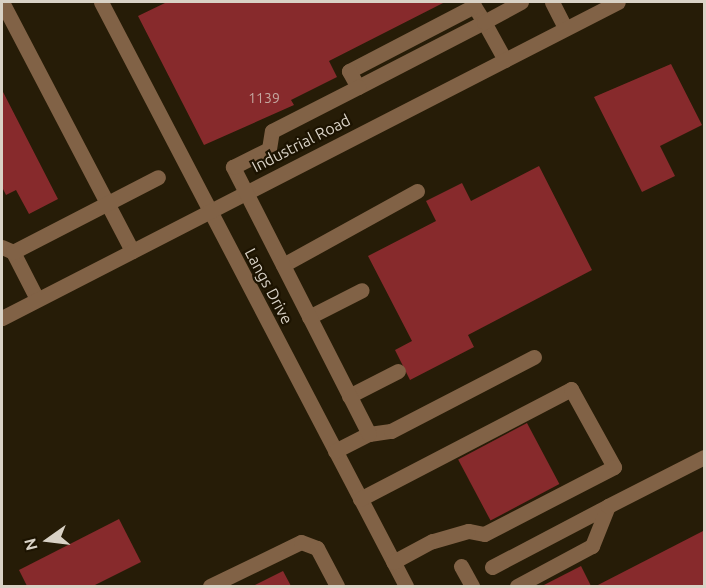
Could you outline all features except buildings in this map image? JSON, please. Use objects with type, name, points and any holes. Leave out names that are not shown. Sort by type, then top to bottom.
[{"type":"street","points":[[2,2],[132,250]]},
{"type":"street","name":"Langs Drive","points":[[102,2],[393,562],[401,585]]},
{"type":"street","points":[[369,434],[233,168],[268,149],[272,131],[521,2]]},
{"type":"street","points":[[552,2],[566,28]]},
{"type":"street","name":"Industrial Road","points":[[2,318],[614,2]]},
{"type":"street","points":[[484,22],[504,60]]},
{"type":"street","points":[[37,299],[7,249],[108,205],[158,177]]},
{"type":"street","points":[[283,265],[417,192]]},
{"type":"street","points":[[309,317],[362,290]]},
{"type":"street","points":[[335,451],[369,434],[391,431],[534,357]]},
{"type":"street","points":[[349,396],[398,371]]},
{"type":"street","points":[[360,499],[571,388],[614,467],[484,534],[468,531],[432,541],[393,562]]},
{"type":"street","points":[[492,567],[705,457]]},
{"type":"street","points":[[517,586],[592,546],[608,506]]},
{"type":"street","points":[[210,586],[301,542],[317,548],[338,586]]},
{"type":"street","points":[[461,566],[472,586]]}]
